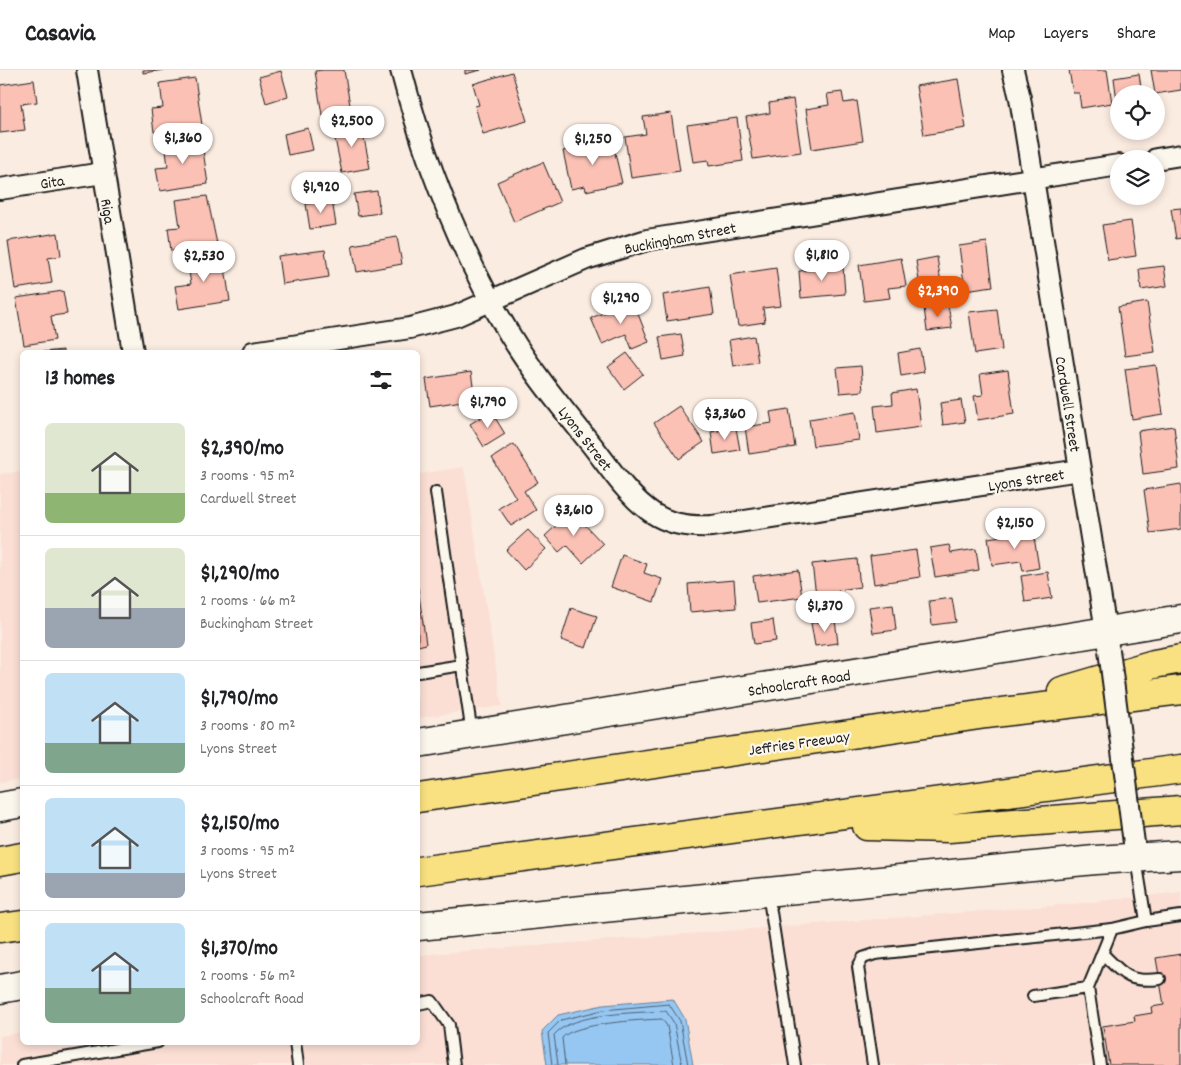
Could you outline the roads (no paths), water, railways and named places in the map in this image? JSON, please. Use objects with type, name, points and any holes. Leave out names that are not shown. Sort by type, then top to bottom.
[{"type":"highway","points":[[986,714],[1154,664],[1181,659]]},
{"type":"highway","name":"Jeffries Freeway","points":[[420,798],[986,714],[1181,690]]},
{"type":"highway","points":[[420,871],[785,824],[1181,769]]},
{"type":"highway","points":[[785,824],[949,828],[1181,810]]},
{"type":"highway","points":[[0,861],[20,857]]},
{"type":"highway","points":[[0,928],[20,925]]},
{"type":"main road","name":"Schoolcraft Road","points":[[420,743],[1108,640],[1181,619]]},
{"type":"main road","points":[[0,807],[20,803]]},
{"type":"main road","points":[[420,926],[1181,855]]},
{"type":"main road","points":[[0,989],[20,985]]},
{"type":"street","name":"Riga","points":[[87,70],[133,350]]},
{"type":"street","name":"Lyons Street","points":[[401,70],[433,172],[455,226],[492,302],[511,336],[572,421],[636,500],[655,515],[678,524],[712,526],[1080,470]]},
{"type":"street","name":"Cardwell Street","points":[[1013,70],[1033,179],[1108,640],[1136,858]]},
{"type":"street","points":[[1165,158],[1181,155]]},
{"type":"street","name":"Buckingham Street","points":[[266,350],[410,328],[456,316],[492,302],[586,259],[648,240],[1110,166]]},
{"type":"street","name":"Gita","points":[[0,189],[103,173]]},
{"type":"lane","points":[[436,492],[472,735]]},
{"type":"lane","points":[[420,672],[462,664]]},
{"type":"lane","points":[[1136,858],[1146,921]]},
{"type":"lane","points":[[768,892],[795,1065]]},
{"type":"lane","points":[[873,1065],[858,967],[863,958],[875,954],[1112,929],[1146,921],[1181,916]]},
{"type":"lane","points":[[1100,1065],[1088,988],[1112,929]]},
{"type":"lane","points":[[1102,953],[1126,977],[1144,981],[1160,979]]},
{"type":"lane","points":[[1033,996],[1088,988]]},
{"type":"lane","points":[[420,1004],[432,1002],[449,1025],[454,1065]]},
{"type":"lane","points":[[22,1065],[140,1045]]},
{"type":"lane","points":[[295,1045],[298,1065]]},
{"type":"water","points":[[673,999],[685,1019],[693,1065],[547,1065],[542,1031],[558,1015],[603,1005]]}]
